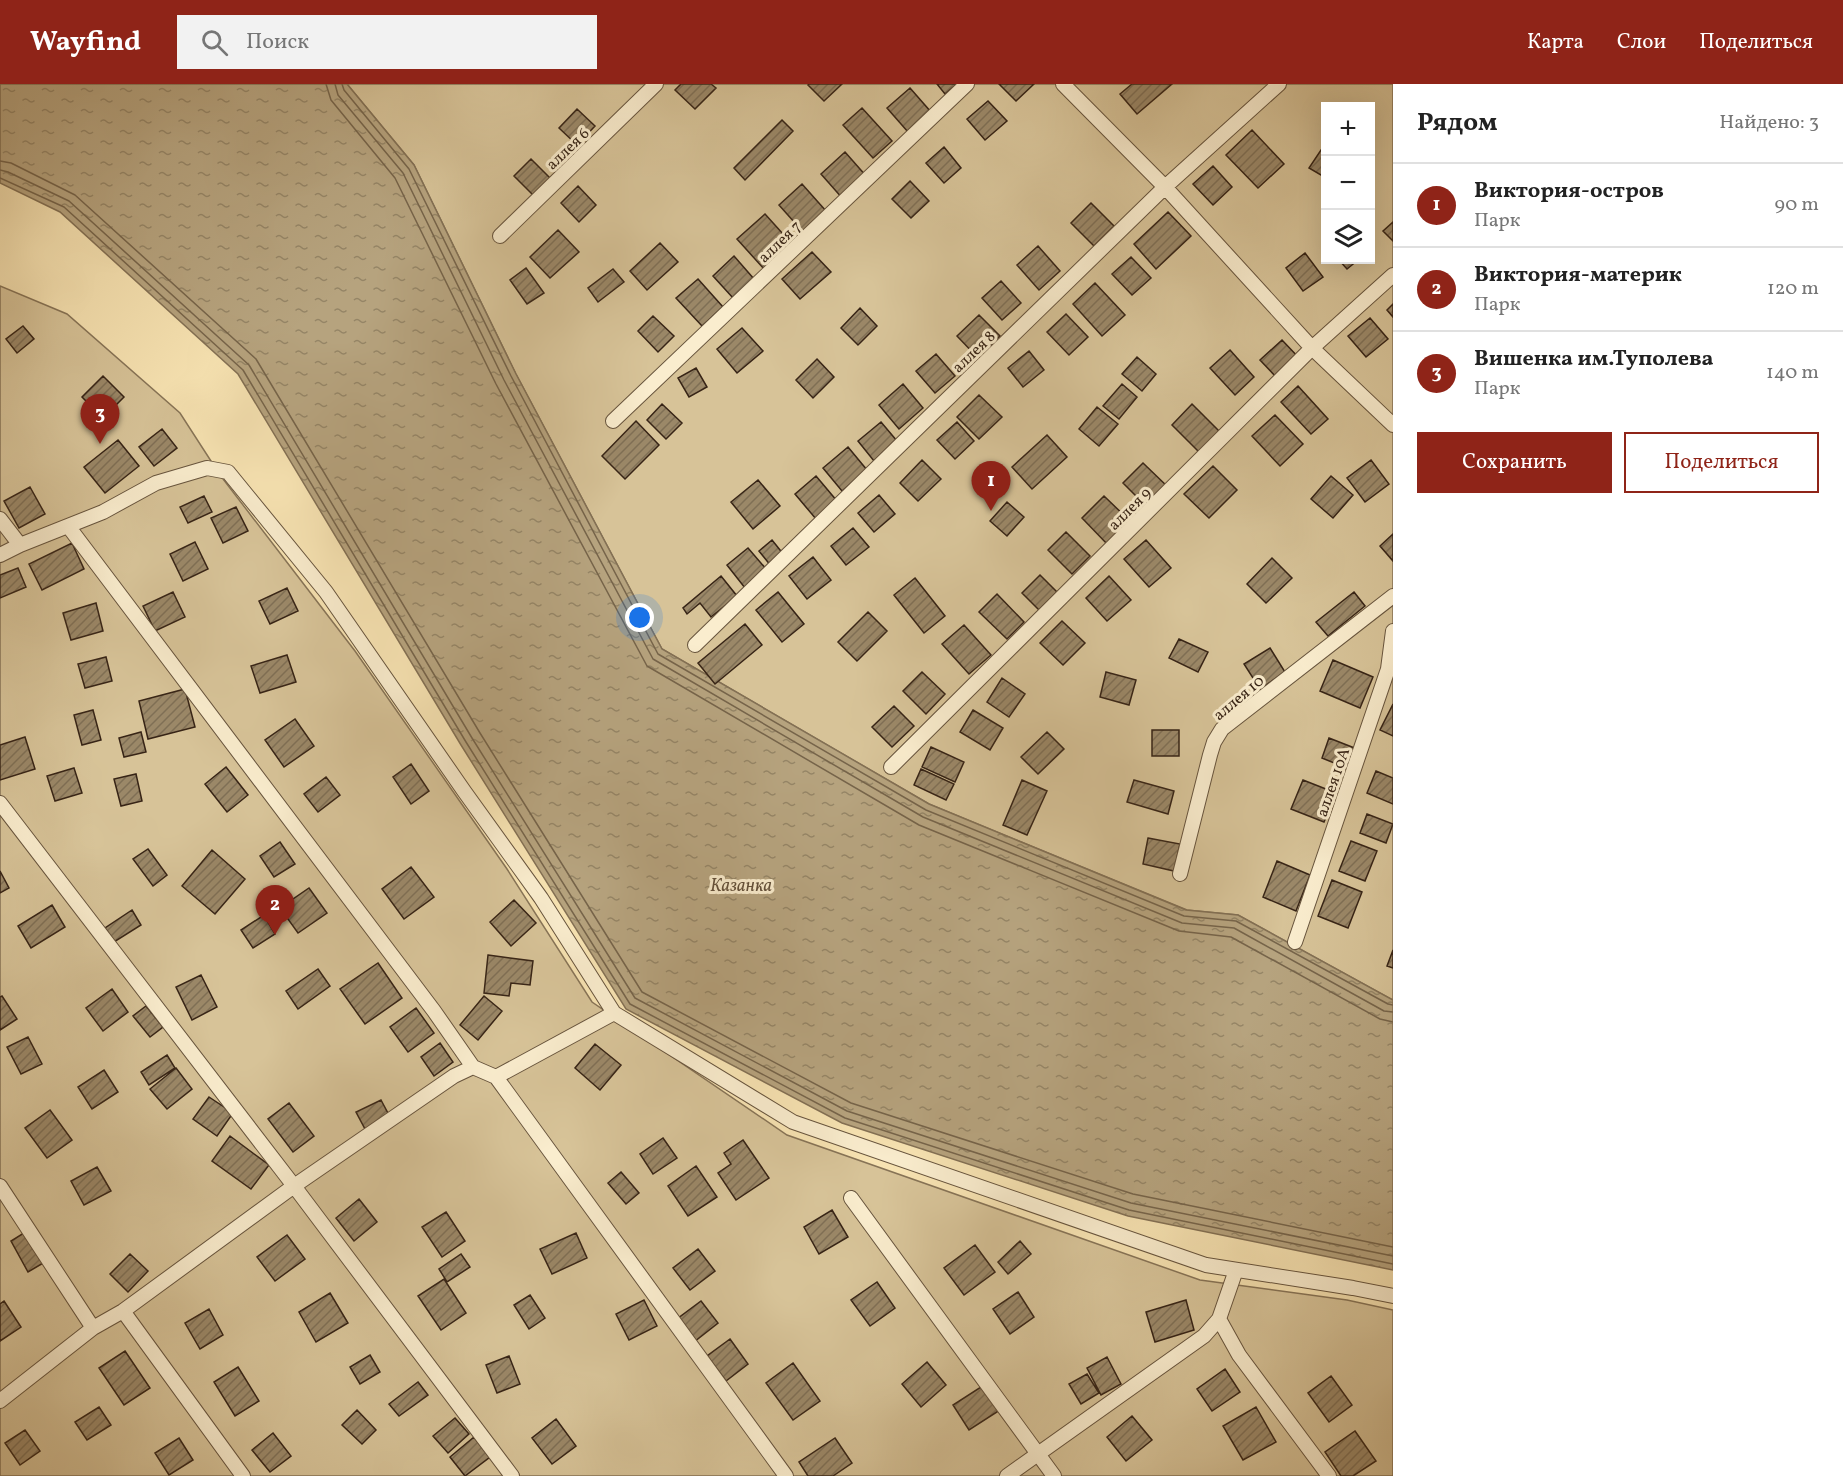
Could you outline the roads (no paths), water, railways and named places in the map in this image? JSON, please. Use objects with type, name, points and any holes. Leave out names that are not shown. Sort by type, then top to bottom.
[{"type":"lane","name":"аллея 6","points":[[500,236],[656,84]]},
{"type":"lane","name":"аллея 7","points":[[613,421],[967,84]]},
{"type":"lane","points":[[1063,84],[1165,187],[1312,348],[1393,425]]},
{"type":"lane","name":"аллея 8","points":[[695,645],[1165,187],[1279,84]]},
{"type":"lane","name":"аллея 9","points":[[891,767],[1312,348],[1393,275]]},
{"type":"lane","points":[[0,555],[103,512],[156,483],[207,468],[228,472],[326,592],[541,898],[614,1013],[793,1122],[1206,1265],[1353,1287],[1393,1296]]},
{"type":"lane","points":[[0,519],[20,545]]},
{"type":"lane","points":[[68,526],[434,1011],[473,1067],[496,1077],[786,1476]]},
{"type":"lane","name":"аллея 10","points":[[1180,874],[1210,755],[1214,742],[1222,729],[1393,596]]},
{"type":"lane","name":"аллея 10А","points":[[1295,942],[1388,669],[1393,631]]},
{"type":"lane","points":[[0,803],[294,1186],[512,1476]]},
{"type":"lane","points":[[496,1077],[614,1013]]},
{"type":"lane","points":[[0,1401],[93,1328],[123,1311],[294,1186],[454,1076],[473,1067]]},
{"type":"lane","points":[[0,1186],[93,1328]]},
{"type":"lane","points":[[851,1198],[1054,1476]]},
{"type":"lane","points":[[1007,1476],[1204,1336],[1219,1319],[1236,1270]]},
{"type":"lane","points":[[123,1311],[243,1476]]},
{"type":"lane","points":[[1219,1319],[1239,1355],[1329,1476]]},
{"type":"water","name":"Казанка","points":[[0,84],[347,84],[414,165],[516,374],[662,649],[929,804],[1186,910],[1238,915],[1393,1000],[1393,1270],[1128,1216],[842,1123],[626,1009],[461,745],[238,374],[60,212],[0,183]]},
{"type":"place","name":"Вишенка им.Туполева","points":[[100,444]]},
{"type":"place","name":"Виктория-остров","points":[[991,511]]},
{"type":"place","name":"Виктория-материк","points":[[275,935]]}]
